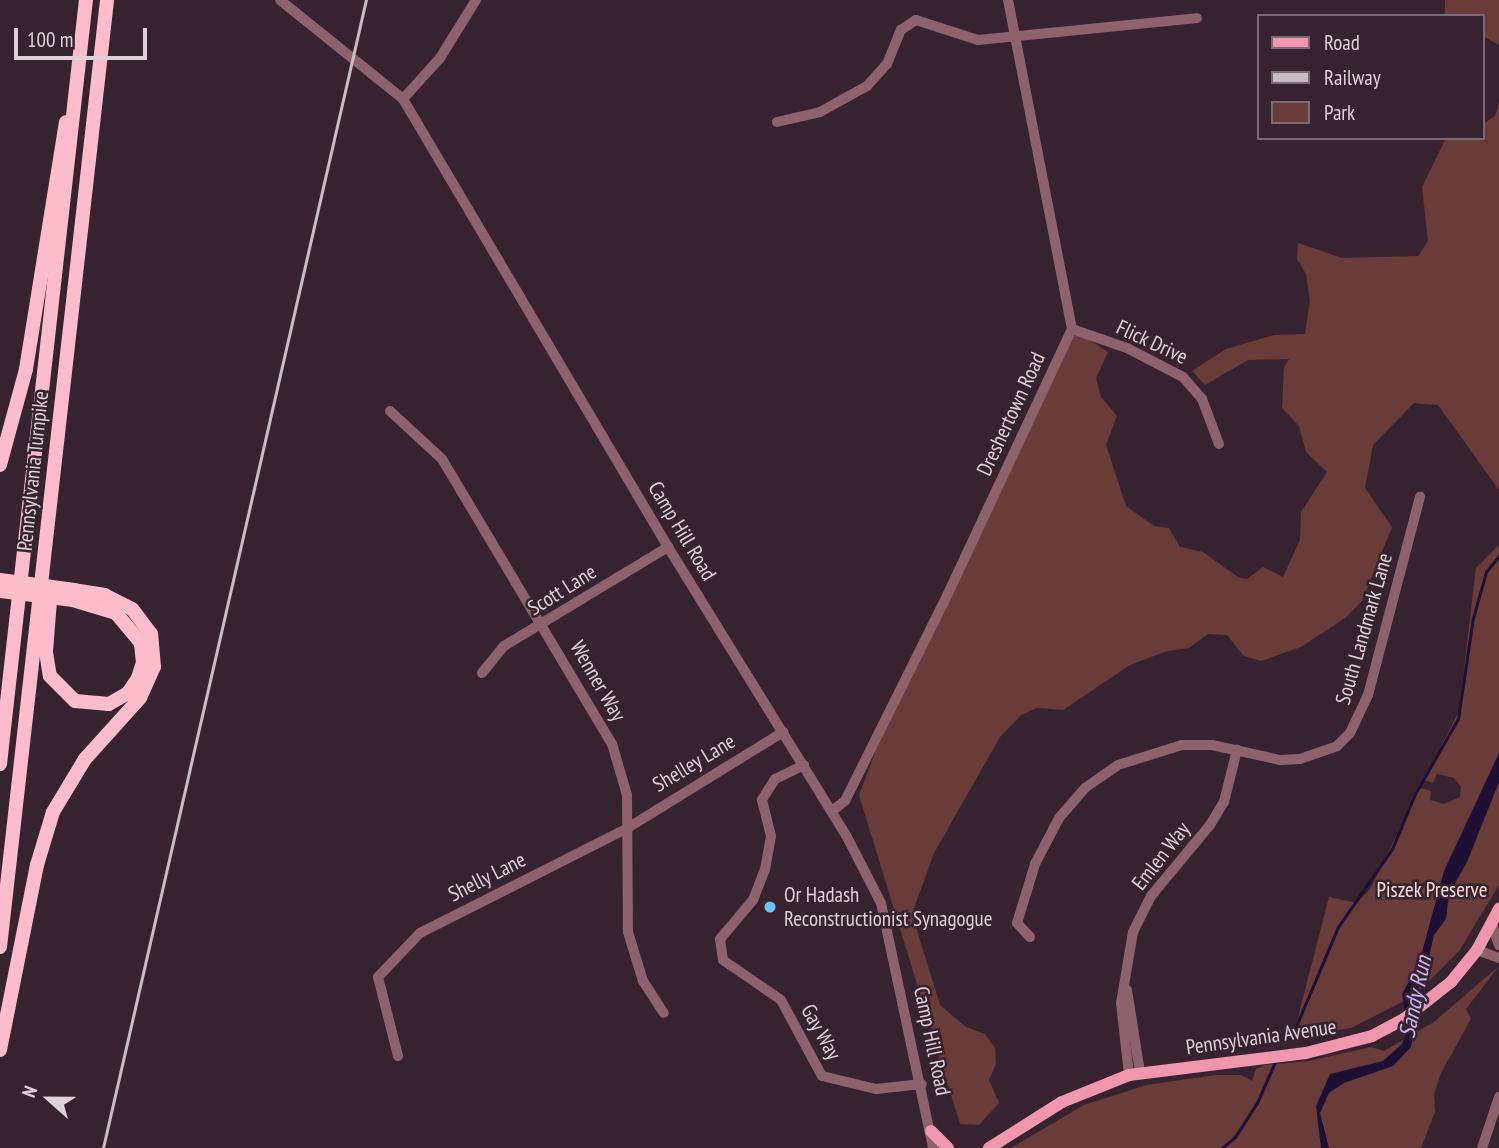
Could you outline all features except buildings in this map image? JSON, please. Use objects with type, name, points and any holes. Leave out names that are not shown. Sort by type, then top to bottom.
[{"type":"highway","name":"Pennsylvania Turnpike","points":[[0,764],[86,0]]},
{"type":"highway","name":"Pennsylvania Turnpike","points":[[0,947],[107,0]]},
{"type":"highway","points":[[0,465],[26,369],[81,41]]},
{"type":"highway","points":[[0,580],[74,595],[116,613],[141,643],[144,658],[138,678],[123,698],[109,704],[84,704],[65,695],[47,665],[55,538],[51,509]]},
{"type":"highway","points":[[0,592],[105,595],[132,610],[151,634],[155,667],[140,698],[79,766],[53,812],[37,865],[0,1049]]},
{"type":"main road","name":"Pennsylvania Avenue","points":[[989,1147],[1062,1102],[1135,1073],[1306,1053],[1357,1042],[1404,1019],[1427,1003],[1477,950],[1499,909]]},
{"type":"main road","points":[[931,1131],[948,1148]]},
{"type":"street","name":"Camp Hill Road","points":[[280,0],[402,99],[668,547],[844,832],[881,903],[922,1084],[933,1148]]},
{"type":"street","points":[[402,99],[440,58],[476,0]]},
{"type":"street","points":[[1008,0],[1072,329]]},
{"type":"street","points":[[776,122],[820,112],[867,86],[887,64],[897,36],[908,23],[925,20],[967,39],[1016,39],[1197,18]]},
{"type":"street","name":"Flick Drive","points":[[1072,329],[1127,348],[1183,377],[1202,399],[1219,444]]},
{"type":"street","name":"Dreshertown Road","points":[[832,811],[845,801],[1072,329]]},
{"type":"street","name":"Wenner Way","points":[[390,411],[442,459],[543,625],[616,753],[627,795],[628,932],[643,981],[664,1013]]},
{"type":"street","name":"South Landmark Lane","points":[[1030,937],[1017,923],[1035,864],[1059,818],[1084,788],[1118,765],[1151,752],[1182,745],[1237,750],[1280,760],[1300,759],[1336,746],[1350,733],[1368,695],[1420,497]]},
{"type":"street","name":"Scott Lane","points":[[482,673],[504,646],[543,625],[668,547]]},
{"type":"street","name":"Shelley Lane","points":[[626,829],[783,732]]},
{"type":"street","name":"Emlen Way","points":[[1135,1073],[1127,989],[1133,932],[1151,896],[1217,814],[1237,750]]},
{"type":"street","name":"Gay Way","points":[[804,765],[775,779],[762,800],[771,836],[765,869],[752,900],[720,939],[723,960],[780,1000],[822,1076],[876,1089],[922,1084]]},
{"type":"street","points":[[844,832],[845,801]]},
{"type":"street","name":"Shelly Lane","points":[[397,1056],[378,977],[420,933],[626,829]]},
{"type":"street","points":[[1492,924],[1499,945]]},
{"type":"street","points":[[1477,950],[1499,958]]},
{"type":"street","points":[[1482,1148],[1499,1097]]},
{"type":"green space","points":[[1445,0],[1499,0],[1499,45],[1485,37],[1485,14],[1445,14]]},
{"type":"green space","points":[[1499,103],[1499,490],[1438,405],[1414,403],[1373,445],[1365,488],[1392,527],[1362,601],[1345,618],[1301,647],[1261,661],[1244,656],[1227,635],[1208,634],[1189,648],[1167,651],[1130,665],[1063,710],[1037,708],[1021,715],[1000,737],[934,853],[912,914],[940,1005],[966,1027],[985,1034],[995,1048],[996,1064],[989,1080],[999,1103],[979,1125],[960,1124],[859,795],[880,740],[1074,336],[1083,336],[1108,352],[1096,378],[1101,397],[1117,416],[1106,445],[1126,506],[1154,526],[1169,528],[1180,547],[1203,552],[1238,577],[1247,579],[1263,567],[1283,577],[1300,540],[1301,512],[1327,472],[1306,452],[1299,426],[1282,408],[1284,367],[1289,359],[1248,360],[1205,385],[1192,371],[1226,349],[1274,335],[1305,334],[1310,301],[1306,274],[1297,259],[1298,243],[1342,258],[1418,256],[1428,241],[1422,187],[1445,140],[1485,140],[1485,123],[1495,116]]},
{"type":"green space","name":"Piszek Preserve","points":[[1499,545],[1499,885],[1459,951],[1414,996],[1351,1028],[1293,1037],[1329,897],[1357,903],[1370,889],[1420,788],[1431,791],[1430,800],[1444,804],[1460,797],[1461,787],[1454,778],[1437,774],[1433,783],[1424,780],[1459,711],[1476,568]]},
{"type":"green space","points":[[1499,966],[1466,1009],[1471,1019],[1441,1073],[1434,1094],[1435,1112],[1421,1148],[1011,1148],[1084,1105],[1147,1085],[1215,1075],[1241,1075],[1252,1081],[1256,1069],[1265,1065],[1309,1061],[1371,1047],[1384,1051],[1434,1022]]},
{"type":"water","name":"Sandy Run","points":[[1499,753],[1499,782],[1467,862],[1449,894],[1446,919],[1434,935],[1425,974],[1419,982],[1418,1018],[1411,1047],[1393,1066],[1344,1083],[1329,1093],[1320,1113],[1329,1148],[1321,1148],[1316,1106],[1330,1074],[1383,1061],[1402,1044],[1408,1028],[1402,994],[1419,963],[1444,871]]},
{"type":"waterway","points":[[1292,1036],[1338,927],[1392,849],[1415,794],[1458,719],[1473,618],[1486,572],[1499,556]]},
{"type":"waterway","points":[[1222,1148],[1235,1137],[1257,1103],[1275,1062]]},
{"type":"railway","points":[[103,1148],[366,0]]},
{"type":"place","name":"Or Hadash Reconstructionist Synagogue","points":[[770,907]]}]
